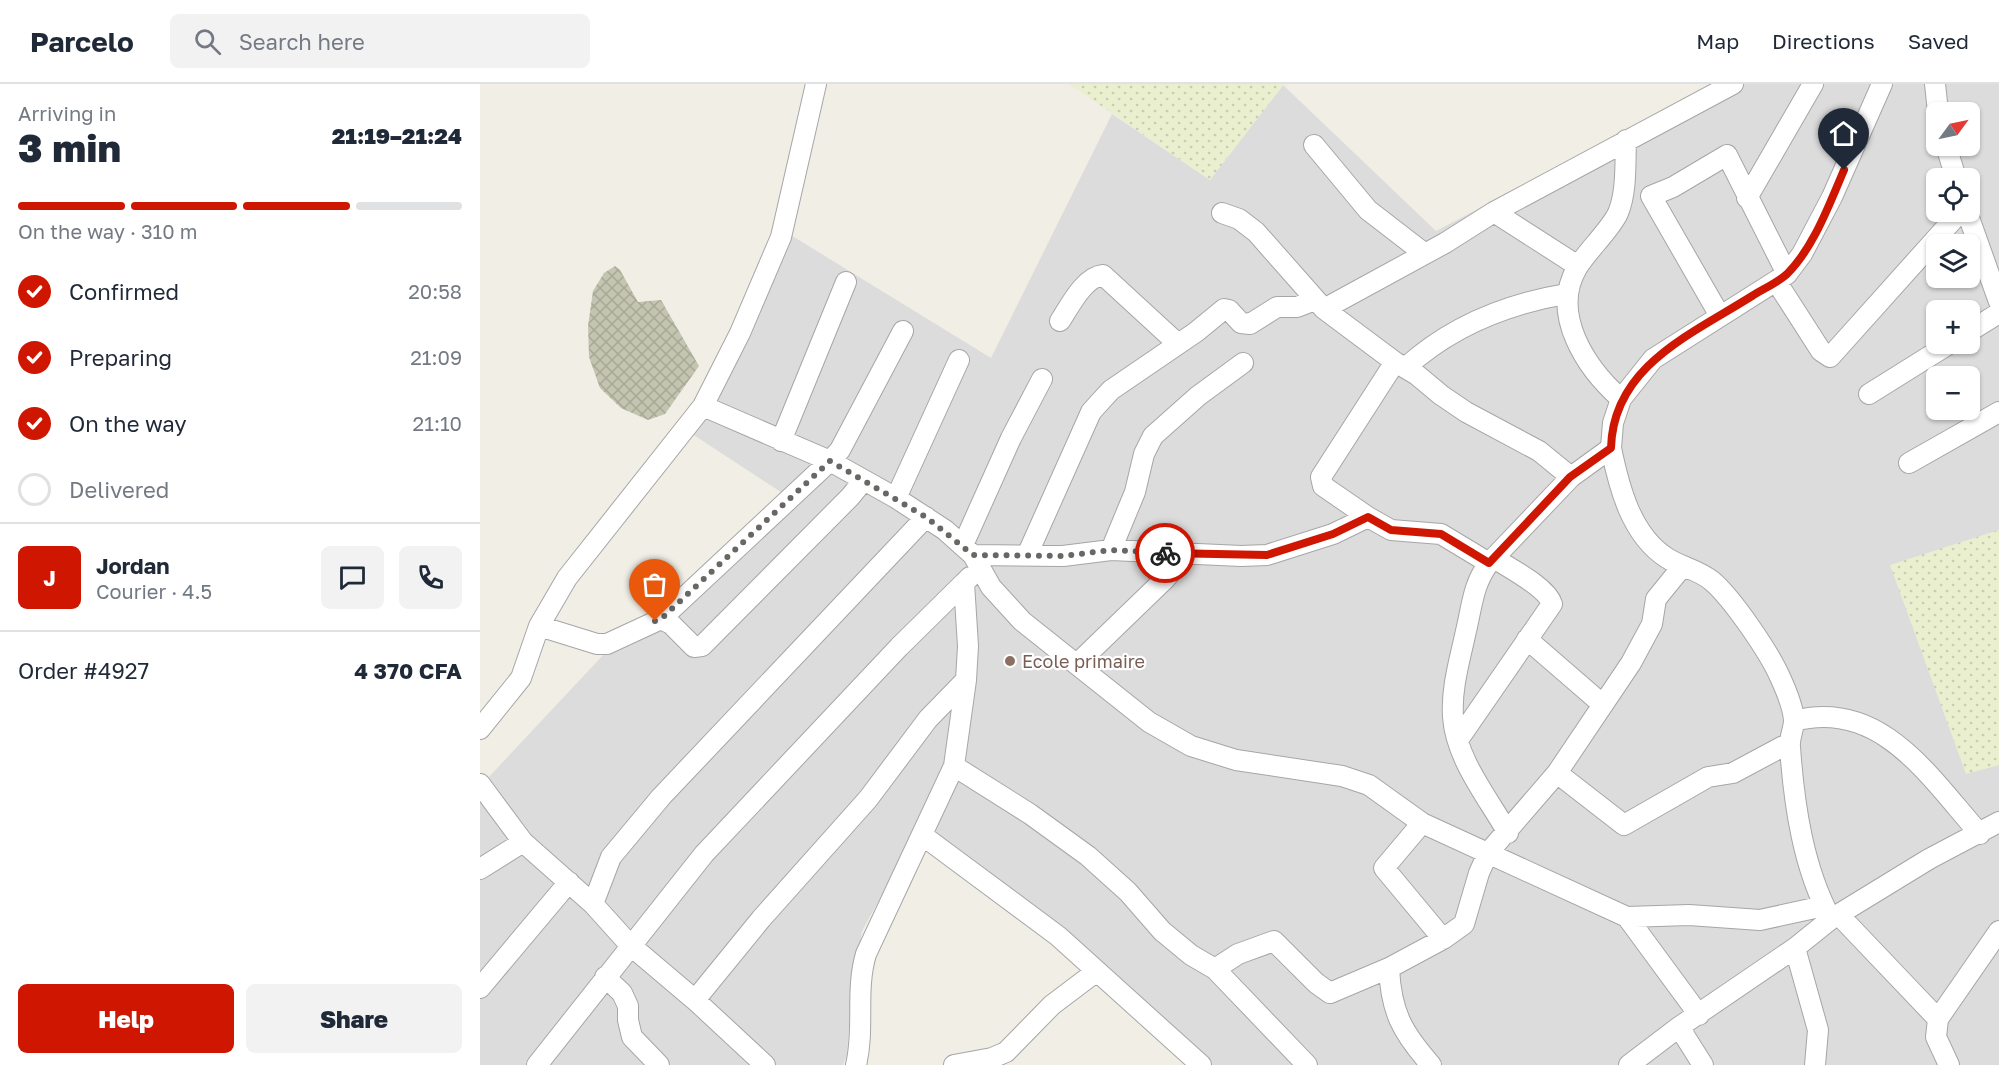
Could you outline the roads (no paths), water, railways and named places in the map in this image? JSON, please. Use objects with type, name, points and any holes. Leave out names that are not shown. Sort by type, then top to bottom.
[{"type":"street","points":[[480,729],[521,678],[539,626],[572,570],[703,405],[740,333],[781,237],[816,84]]},
{"type":"street","points":[[1028,554],[1092,412],[1111,390],[1196,332],[1224,309],[1229,310],[1241,323],[1250,324],[1277,307],[1320,304],[1425,254],[1494,212],[1733,84]]},
{"type":"street","points":[[1747,198],[1813,84]]},
{"type":"street","points":[[1882,84],[1813,237],[1781,277],[1653,359],[1622,399],[1613,423],[1611,448],[1618,480],[1638,526],[1659,553],[1682,567],[1711,580],[1744,622],[1780,675],[1788,695],[1794,721],[1789,743],[1804,845],[1831,913],[1938,1019]]},
{"type":"street","points":[[1935,84],[1937,102]]},
{"type":"street","points":[[1618,213],[1626,140]]},
{"type":"street","points":[[1314,145],[1368,210],[1425,254]]},
{"type":"street","points":[[1622,399],[1594,369],[1571,329],[1566,294],[1578,266],[1618,213],[1690,177],[1725,154],[1781,277],[1821,351],[1830,357],[1951,222]]},
{"type":"street","points":[[1651,196],[1720,316]]},
{"type":"street","points":[[1494,212],[1578,266]]},
{"type":"street","points":[[1222,213],[1239,219],[1256,232],[1320,304],[1400,365],[1466,412],[1539,451],[1570,477]]},
{"type":"street","points":[[1971,222],[1999,303],[1980,321]]},
{"type":"street","points":[[1060,321],[1081,291],[1096,276],[1103,274],[1177,343]]},
{"type":"street","points":[[781,441],[846,282]]},
{"type":"street","points":[[1458,740],[1552,601],[1525,578],[1441,534],[1391,530],[1323,486],[1321,477],[1400,365],[1481,317],[1525,302],[1566,294]]},
{"type":"street","points":[[539,626],[597,644],[607,644],[661,619],[840,450],[903,331]]},
{"type":"street","points":[[1869,394],[1933,354]]},
{"type":"street","points":[[896,498],[959,360]]},
{"type":"street","points":[[1111,550],[1135,492],[1144,454],[1153,436],[1198,396],[1243,363]]},
{"type":"street","points":[[856,1065],[861,1042],[860,974],[876,929],[954,766],[966,680],[968,646],[964,583],[971,555],[1015,428],[1042,379]]},
{"type":"street","points":[[703,405],[830,461],[926,517],[971,555],[1010,610],[1149,722],[1191,746],[1236,760],[1342,776],[1369,785],[1422,823],[1627,917],[1689,915],[1760,920],[1831,913]]},
{"type":"street","points":[[1909,464],[1999,412]]},
{"type":"street","points":[[1508,833],[1469,767],[1458,740],[1453,718],[1457,670],[1477,581],[1492,560],[1570,477],[1611,448]]},
{"type":"street","points":[[661,619],[671,624],[694,647],[702,646],[850,497],[864,480]]},
{"type":"street","points":[[593,904],[611,857],[661,797],[926,517]]},
{"type":"street","points":[[971,555],[1063,556],[1111,550],[1241,556],[1279,553],[1333,534],[1368,517]]},
{"type":"street","points":[[1077,664],[1165,579],[1187,553]]},
{"type":"street","points":[[1215,969],[1238,954],[1274,941],[1327,992],[1389,969],[1443,939],[1464,924],[1479,873],[1488,853],[1508,833],[1557,773],[1631,663],[1652,624],[1656,599],[1682,567]]},
{"type":"street","points":[[537,1065],[704,854],[899,647],[964,583]]},
{"type":"street","points":[[1527,639],[1602,704]]},
{"type":"street","points":[[696,1000],[761,919],[868,799],[928,719],[966,680]]},
{"type":"street","points":[[1794,721],[1833,716],[1866,725],[1886,734],[1980,834]]},
{"type":"street","points":[[1557,773],[1624,825],[1708,777],[1733,773],[1789,743]]},
{"type":"street","points":[[954,766],[1030,814],[1088,856],[1128,892],[1162,931],[1191,955],[1215,969],[1307,1065]]},
{"type":"street","points":[[480,784],[523,842],[593,904],[630,945],[696,1000],[765,1065]]},
{"type":"street","points":[[1629,1065],[1679,1026],[1795,948],[1831,913],[1999,822]]},
{"type":"street","points":[[1422,823],[1384,868],[1443,939]]},
{"type":"street","points":[[922,836],[1058,936],[1201,1065]]},
{"type":"street","points":[[480,869],[523,842]]},
{"type":"street","points":[[480,988],[569,882]]},
{"type":"street","points":[[1627,917],[1698,1015]]},
{"type":"street","points":[[1949,1065],[1936,1037],[1938,1019],[1999,931]]},
{"type":"street","points":[[1795,948],[1818,1030],[1815,1065]]},
{"type":"street","points":[[1389,969],[1390,997],[1398,1020],[1431,1065]]},
{"type":"street","points":[[954,1065],[992,1058],[1006,1052],[1052,1005],[1097,971]]},
{"type":"street","points":[[605,977],[622,993],[628,1006],[632,1037],[659,1065]]},
{"type":"street","points":[[1679,1026],[1703,1065]]},
{"type":"place","name":"Ecole primaire","points":[[1010,661]]}]
